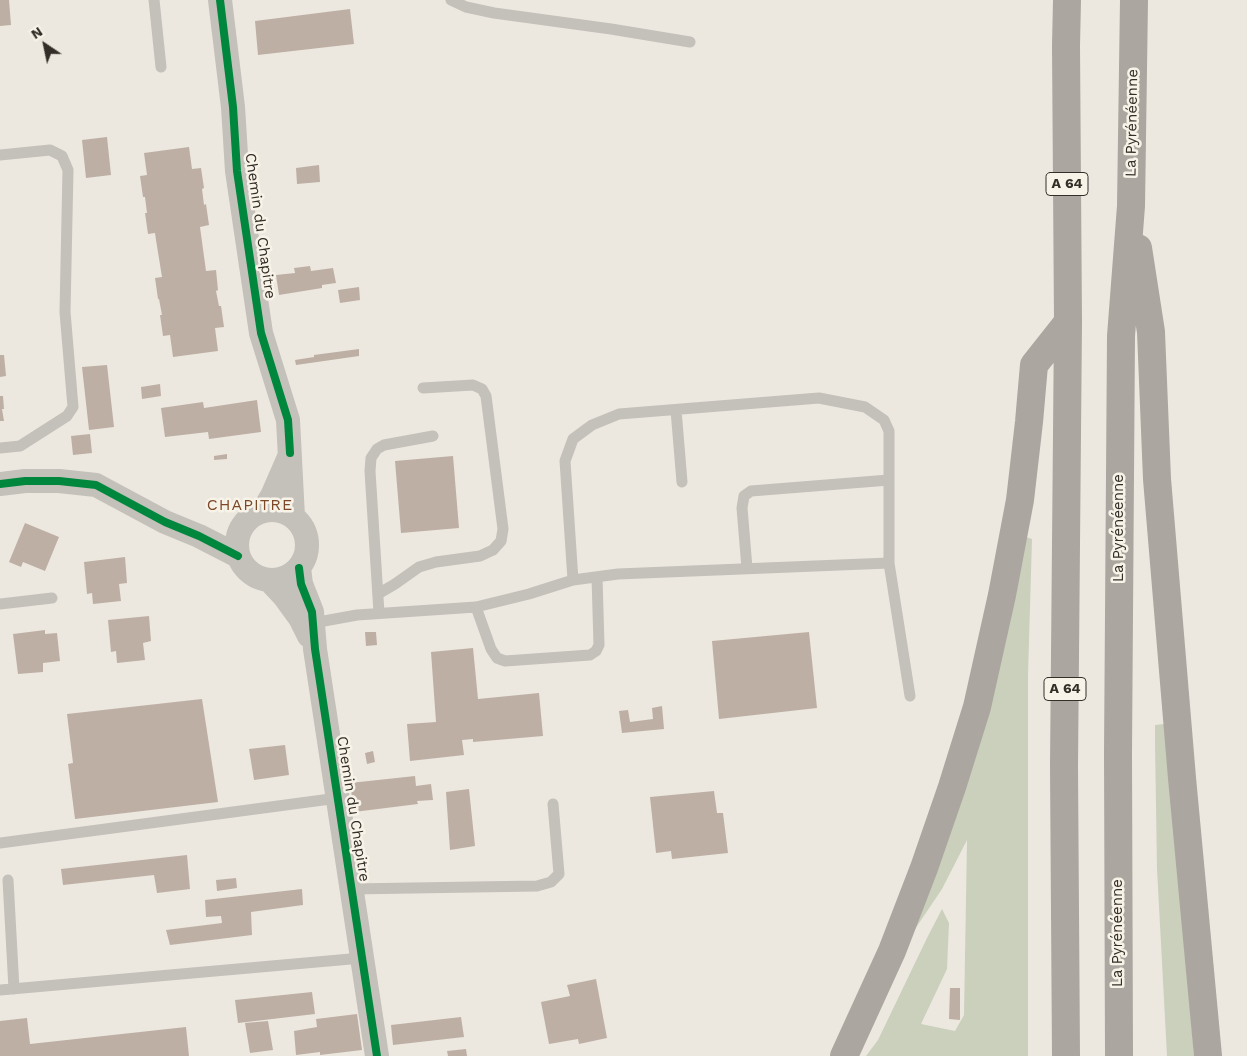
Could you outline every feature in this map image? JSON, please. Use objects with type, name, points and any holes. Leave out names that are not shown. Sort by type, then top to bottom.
[{"type":"highway","name":"A 64","points":[[1066,1056],[1064,766],[1068,322],[1067,0]]},
{"type":"highway","name":"La Pyrénéenne","points":[[1119,1056],[1118,743],[1121,336],[1131,206],[1134,0]]},
{"type":"highway","points":[[1131,206],[1151,332],[1159,498],[1182,778],[1208,1056]]},
{"type":"highway","points":[[844,1056],[892,951],[924,868],[974,716],[1002,595],[1020,500],[1034,365],[1068,322]]},
{"type":"street","name":"Chemin du Chapitre","points":[[220,0],[233,107],[237,171],[260,324],[288,420],[293,517]]},
{"type":"street","name":"Chemin du Chapitre","points":[[263,511],[272,496],[290,453]]},
{"type":"street","points":[[0,484],[59,481],[96,484],[165,522],[199,536],[238,556]]},
{"type":"street","points":[[274,510],[284,512],[293,517],[302,525],[308,547],[305,558],[299,568],[281,580],[270,581],[260,579],[250,573],[243,566],[238,556],[236,545],[238,534],[243,524],[252,516],[263,511],[274,510]]},
{"type":"street","points":[[199,536],[243,524]]},
{"type":"street","name":"Chemin du Chapitre","points":[[299,568],[302,584],[312,612],[315,649],[377,1056]]},
{"type":"street","name":"Chemin du Chapitre","points":[[270,581],[300,618],[315,649]]},
{"type":"lane","points":[[154,0],[161,67]]},
{"type":"lane","points":[[451,0],[466,7],[494,13],[690,42]]},
{"type":"lane","points":[[0,155],[50,150],[62,156],[68,170],[65,312],[73,407],[67,416],[20,446],[0,448]]},
{"type":"lane","points":[[378,594],[419,567],[436,562],[480,556],[493,550],[501,541],[503,529],[486,396],[482,389],[473,385],[423,388]]},
{"type":"lane","points":[[573,580],[565,461],[573,439],[592,425],[619,414],[819,398],[865,407],[884,420],[889,431],[889,562],[910,696]]},
{"type":"lane","points":[[676,410],[682,482]]},
{"type":"lane","points":[[379,614],[370,471],[371,458],[384,444],[433,436]]},
{"type":"lane","points":[[747,568],[742,508],[744,496],[751,491],[889,480]]},
{"type":"lane","points":[[313,623],[357,615],[476,607],[529,594],[573,580],[618,574],[889,562]]},
{"type":"lane","points":[[476,607],[491,649],[497,658],[505,661],[590,655],[596,651],[599,645],[597,577]]},
{"type":"lane","points":[[0,604],[52,598]]},
{"type":"lane","points":[[0,843],[338,798]]},
{"type":"lane","points":[[351,889],[537,886],[551,882],[559,874],[552,804]]},
{"type":"lane","points":[[8,880],[5,913],[14,989]]},
{"type":"lane","points":[[0,990],[362,958]]},
{"type":"green space","points":[[1026,537],[1032,539],[1028,675],[1028,1056],[866,1056],[878,1040],[942,909],[949,923],[947,969],[921,1024],[955,1031],[964,1015],[967,840],[942,889],[913,932]]},
{"type":"green space","points":[[1164,724],[1194,1056],[1167,1056],[1157,869],[1155,743],[1155,725]]},
{"type":"building","points":[[0,0],[9,0],[11,25],[0,26]]},
{"type":"building","points":[[350,9],[354,44],[258,55],[255,21]]},
{"type":"building","points":[[107,137],[111,175],[86,178],[82,140]]},
{"type":"building","points":[[189,147],[192,169],[201,168],[204,205],[206,204],[209,225],[200,227],[206,271],[216,270],[218,290],[216,291],[219,306],[221,306],[224,327],[215,328],[218,351],[173,357],[170,335],[163,336],[160,315],[162,315],[155,278],[162,277],[155,233],[148,234],[145,197],[143,197],[140,176],[147,175],[144,153]]},
{"type":"building","points":[[319,165],[320,182],[297,184],[296,168]]},
{"type":"building","points":[[310,266],[311,271],[333,268],[336,283],[322,285],[322,288],[279,295],[276,275],[295,273],[294,268]]},
{"type":"building","points":[[359,287],[360,300],[340,303],[338,290]]},
{"type":"building","points":[[359,349],[359,356],[296,365],[295,360],[314,357],[314,355]]},
{"type":"building","points":[[0,355],[4,355],[6,376],[0,377]]},
{"type":"building","points":[[107,365],[114,427],[89,430],[82,367]]},
{"type":"building","points":[[160,384],[161,396],[142,399],[141,387]]},
{"type":"building","points":[[0,396],[3,396],[4,409],[2,409],[4,421],[0,421]]},
{"type":"building","points":[[257,400],[261,432],[209,439],[208,432],[165,437],[161,408],[203,402],[204,408]]},
{"type":"building","points":[[90,434],[92,453],[73,455],[71,436]]},
{"type":"building","points":[[227,454],[227,459],[214,460],[214,456]]},
{"type":"building","points":[[453,456],[459,528],[401,533],[395,461]]},
{"type":"building","points":[[25,523],[59,537],[45,571],[23,562],[21,567],[9,562]]},
{"type":"building","points":[[125,557],[127,583],[119,584],[121,601],[93,604],[92,593],[87,594],[84,562]]},
{"type":"building","points":[[149,616],[151,641],[143,643],[145,660],[117,663],[116,651],[111,652],[108,620]]},
{"type":"building","points":[[45,630],[45,634],[57,633],[60,661],[43,663],[43,672],[18,674],[13,634]]},
{"type":"building","points":[[365,632],[376,632],[377,645],[366,646]]},
{"type":"building","points":[[809,632],[817,708],[719,719],[712,641]]},
{"type":"building","points":[[473,648],[478,699],[539,693],[543,736],[473,742],[473,739],[462,740],[464,755],[410,761],[407,724],[436,722],[431,652]]},
{"type":"building","points":[[202,699],[218,802],[75,819],[68,764],[73,763],[67,714]]},
{"type":"building","points":[[662,706],[664,729],[622,733],[619,711],[628,710],[630,722],[653,719],[652,708]]},
{"type":"building","points":[[285,745],[289,775],[254,780],[249,749]]},
{"type":"building","points":[[373,751],[375,762],[367,764],[365,753]]},
{"type":"building","points":[[415,776],[416,786],[431,784],[433,800],[417,801],[418,804],[354,812],[350,783]]},
{"type":"building","points":[[469,789],[475,846],[450,850],[446,792]]},
{"type":"building","points":[[714,791],[717,813],[723,813],[728,853],[672,859],[671,851],[656,853],[650,797]]},
{"type":"building","points":[[187,855],[190,889],[157,893],[154,875],[63,885],[61,869]]},
{"type":"building","points":[[236,878],[237,888],[217,891],[216,880]]},
{"type":"building","points":[[302,889],[303,905],[251,912],[252,935],[170,945],[166,930],[222,923],[221,916],[206,917],[205,900]]},
{"type":"building","points":[[596,979],[607,1038],[579,1044],[578,1039],[549,1044],[541,1002],[570,996],[567,985]]},
{"type":"building","points":[[950,988],[960,988],[960,1020],[949,1019]]},
{"type":"building","points":[[312,992],[315,1014],[238,1023],[235,1000]]},
{"type":"building","points":[[357,1014],[362,1050],[320,1055],[320,1052],[296,1055],[294,1031],[317,1027],[316,1019]]},
{"type":"building","points":[[461,1017],[464,1037],[393,1045],[391,1025]]},
{"type":"building","points":[[27,1018],[30,1044],[186,1027],[189,1056],[0,1056],[0,1021]]},
{"type":"building","points":[[268,1021],[273,1050],[250,1053],[245,1023]]},
{"type":"building","points":[[466,1049],[467,1056],[448,1056],[447,1051]]},
{"type":"cycle path","points":[[220,0],[233,107],[237,171],[261,333],[288,420],[290,453]]},
{"type":"cycle path","points":[[0,484],[25,481],[59,481],[96,485],[165,522],[199,536],[238,556]]},
{"type":"cycle path","points":[[299,568],[301,584],[312,612],[315,649],[377,1056]]},
{"type":"district","name":"CHAPITRE","points":[[250,505]]}]
